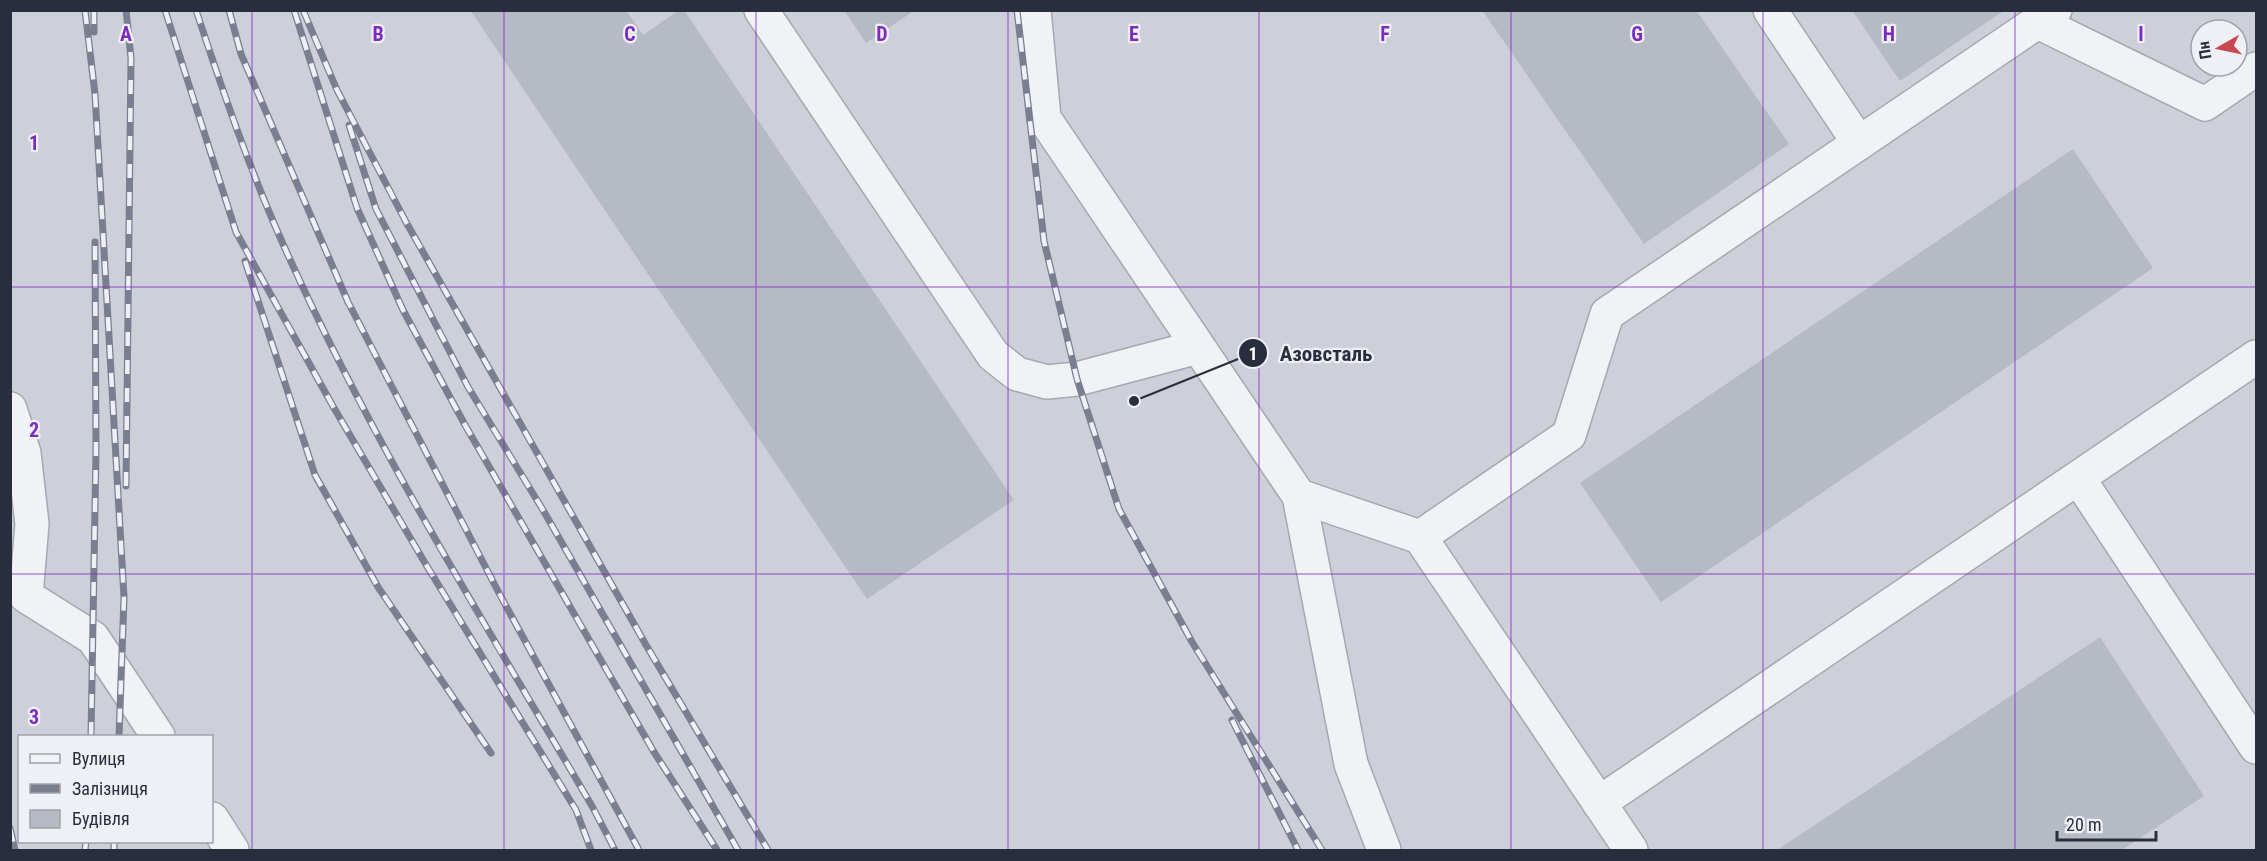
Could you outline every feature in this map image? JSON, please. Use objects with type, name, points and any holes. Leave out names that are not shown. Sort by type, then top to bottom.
[{"type":"lane","points":[[761,10],[993,355],[1009,368],[1017,374],[1047,382],[1077,379],[1198,347]]},
{"type":"lane","points":[[1034,10],[1044,118],[1299,496],[1351,764],[1384,850]]},
{"type":"lane","points":[[1770,10],[1859,143]]},
{"type":"lane","points":[[1420,537],[1569,435],[1607,314],[2047,16],[2205,104],[2256,69]]},
{"type":"lane","points":[[1599,804],[2256,357]]},
{"type":"lane","points":[[10,409],[24,453],[32,524],[26,596],[93,638],[157,735]]},
{"type":"lane","points":[[2079,479],[2256,747]]},
{"type":"lane","points":[[1299,496],[1420,537],[1631,850]]},
{"type":"lane","points":[[213,821],[232,850]]},
{"type":"shaded area","points":[[11,11],[2256,11],[2256,850],[11,850]]},
{"type":"building","points":[[470,10],[626,10],[643,35],[679,10],[684,10],[1014,500],[867,599]]},
{"type":"building","points":[[844,10],[915,10],[866,43]]},
{"type":"building","points":[[1482,10],[1696,10],[1789,144],[1644,244]]},
{"type":"building","points":[[1852,10],[2005,10],[1900,81]]},
{"type":"building","points":[[2073,149],[2153,268],[1661,602],[1580,483]]},
{"type":"building","points":[[2100,637],[2204,796],[2122,850],[1777,850]]},
{"type":"railway","points":[[85,10],[95,94],[124,597],[119,735]]},
{"type":"railway","points":[[94,10],[94,32]]},
{"type":"railway","points":[[126,10],[131,58],[126,486]]},
{"type":"railway","points":[[165,10],[236,232],[334,408],[425,563],[576,810],[591,850]]},
{"type":"railway","points":[[196,10],[247,157],[283,244],[317,317],[430,529],[592,806],[615,850]]},
{"type":"railway","points":[[229,10],[241,54],[348,302],[500,595],[639,850]]},
{"type":"railway","points":[[294,10],[357,208],[403,310],[465,425],[654,752],[717,850]]},
{"type":"railway","points":[[303,10],[337,90],[406,222],[646,645],[768,850]]},
{"type":"railway","points":[[1017,10],[1044,241],[1077,379],[1119,509],[1192,642],[1322,850]]},
{"type":"railway","points":[[349,125],[376,209],[468,387],[543,510],[738,850]]},
{"type":"railway","points":[[91,735],[96,451],[95,242]]},
{"type":"railway","points":[[245,261],[315,475],[378,587],[491,753]]},
{"type":"railway","points":[[1232,720],[1298,850]]},
{"type":"railway","points":[[10,828],[15,850]]},
{"type":"railway","points":[[85,850],[86,843]]},
{"type":"railway","points":[[114,843],[114,850]]},
{"type":"place","name":"Азовсталь","points":[[1134,401]]}]
